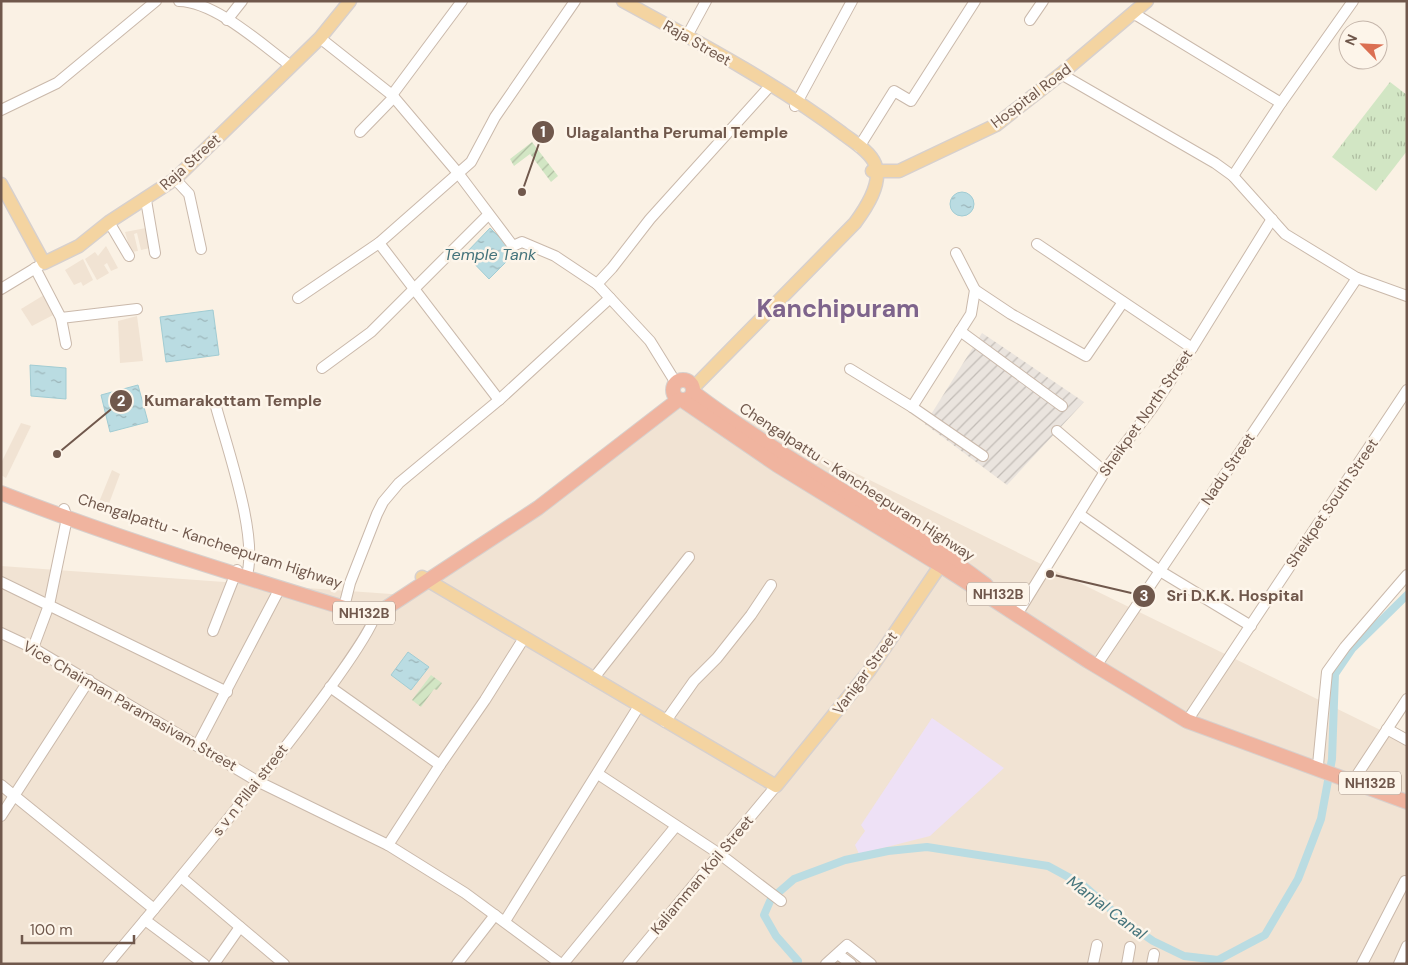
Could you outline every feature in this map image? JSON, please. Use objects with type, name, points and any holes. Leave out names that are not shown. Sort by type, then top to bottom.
[{"type":"highway","points":[[684,391],[777,465],[943,560],[1098,663],[1189,719],[1407,802]]},
{"type":"highway","name":"NH132B","points":[[1,493],[242,573],[280,588],[361,613],[377,611],[543,494],[684,391]]},
{"type":"highway","name":"Chengalpattu - Kancheepuram Highway","points":[[1,488],[65,514]]},
{"type":"highway","name":"Chengalpattu - Kancheepuram Highway","points":[[943,560],[1021,608],[1098,663]]},
{"type":"highway","name":"Chengalpattu - Kancheepuram Highway","points":[[242,573],[377,611]]},
{"type":"highway","name":"NH132B","points":[[1324,769],[1407,795]]},
{"type":"main road","name":"Raja Street","points":[[40,265],[79,246],[109,222],[146,200],[175,179],[320,38],[350,1]]},
{"type":"main road","name":"Raja Street","points":[[623,1],[687,36],[796,103],[860,147],[875,162],[875,171]]},
{"type":"main road","name":"Hospital Road","points":[[875,171],[899,171],[996,125],[1061,74],[1147,1]]},
{"type":"main road","name":"Raja Street","points":[[796,103],[862,155],[875,171]]},
{"type":"main road","points":[[684,391],[851,219],[868,190],[875,171]]},
{"type":"main road","points":[[1,184],[40,265]]},
{"type":"main road","name":"Vanigar Street","points":[[776,786],[870,671],[943,560]]},
{"type":"main road","points":[[424,579],[776,786]]},
{"type":"street","points":[[180,1],[193,2],[227,20],[291,66]]},
{"type":"street","points":[[227,20],[242,1]]},
{"type":"street","points":[[360,132],[393,96],[462,1]]},
{"type":"street","points":[[298,298],[379,243],[471,162],[496,117],[575,1]]},
{"type":"street","points":[[687,36],[706,1]]},
{"type":"street","points":[[796,103],[852,1]]},
{"type":"street","points":[[860,147],[894,91],[911,101],[975,1]]},
{"type":"street","points":[[1030,20],[1043,1]]},
{"type":"street","points":[[1233,176],[1280,103],[1353,1]]},
{"type":"street","points":[[1,110],[57,83],[150,3]]},
{"type":"street","points":[[1133,13],[1280,103]]},
{"type":"street","points":[[320,38],[393,96],[458,173],[513,246],[522,242],[555,256],[597,284],[650,341],[684,391]]},
{"type":"street","points":[[1061,74],[1215,163],[1233,176],[1285,234],[1357,278],[1407,296]]},
{"type":"street","points":[[597,284],[612,268],[650,219],[770,86]]},
{"type":"street","points":[[175,179],[189,194],[201,249]]},
{"type":"street","points":[[146,200],[155,253]]},
{"type":"street","points":[[322,368],[371,332],[488,215]]},
{"type":"street","name":"Sheikpet North Street","points":[[1021,608],[1104,471],[1153,407],[1272,219]]},
{"type":"street","points":[[109,222],[129,256]]},
{"type":"street","points":[[379,243],[499,400]]},
{"type":"street","points":[[1037,244],[1192,348]]},
{"type":"street","points":[[956,253],[975,290],[1011,314],[1086,356],[1123,302]]},
{"type":"street","points":[[40,265],[61,318],[66,344]]},
{"type":"street","name":"Raja Street","points":[[1,289],[40,265]]},
{"type":"street","name":"Nadu Street","points":[[1098,663],[1357,278]]},
{"type":"street","points":[[912,406],[971,314],[975,290]]},
{"type":"street","points":[[345,603],[362,548],[383,502],[398,483],[499,400],[610,298]]},
{"type":"street","points":[[61,318],[137,309]]},
{"type":"street","points":[[960,331],[1062,406]]},
{"type":"street","points":[[850,369],[912,406],[984,456]]},
{"type":"street","name":"Sheikpet South Street","points":[[1189,719],[1407,390]]},
{"type":"street","points":[[213,632],[242,573],[250,551],[247,522],[215,403]]},
{"type":"street","points":[[1056,431],[1104,471]]},
{"type":"street","points":[[34,648],[48,605],[65,514]]},
{"type":"street","points":[[1079,514],[1160,570],[1250,626]]},
{"type":"street","points":[[593,679],[689,557]]},
{"type":"street","points":[[1324,769],[1327,672],[1345,647],[1407,576]]},
{"type":"street","points":[[1,582],[227,692]]},
{"type":"street","points":[[665,722],[694,681],[717,658],[751,616],[771,585]]},
{"type":"street","points":[[197,746],[280,588]]},
{"type":"street","name":"s v n Pillai street","points":[[108,964],[181,877],[330,687],[365,636],[377,611]]},
{"type":"street","points":[[361,613],[367,626],[365,636]]},
{"type":"street","name":"Vice Chairman Paramasivam Street","points":[[2,636],[34,648],[257,781],[388,845],[505,921],[562,964]]},
{"type":"street","points":[[388,845],[524,638]]},
{"type":"street","points":[[1,816],[89,680]]},
{"type":"street","points":[[330,687],[440,765]]},
{"type":"street","points":[[1355,778],[1407,699]]},
{"type":"street","points":[[505,921],[639,706]]},
{"type":"street","points":[[1388,729],[1407,740]]},
{"type":"street","points":[[598,774],[721,855],[782,901]]},
{"type":"street","points":[[1,785],[154,909]]},
{"type":"street","name":"Kaliamman Koil Street","points":[[628,964],[721,855],[776,786]]},
{"type":"street","points":[[562,964],[676,826]]},
{"type":"street","points":[[181,877],[284,964]]},
{"type":"street","points":[[1362,964],[1405,881]]},
{"type":"street","points":[[457,964],[495,915]]},
{"type":"street","points":[[144,920],[204,964]]},
{"type":"street","points":[[214,964],[240,927]]},
{"type":"street","points":[[826,964],[848,945],[871,964]]},
{"type":"street","points":[[1093,964],[1097,945]]},
{"type":"street","points":[[1127,964],[1130,946]]},
{"type":"street","points":[[1399,964],[1407,946]]},
{"type":"street","points":[[838,954],[850,963]]},
{"type":"shaded area","points":[[146,228],[150,248],[141,250],[137,233],[134,234],[138,251],[131,252],[125,232]]},
{"type":"shaded area","points":[[106,246],[118,268],[111,271],[107,263],[104,265],[109,273],[97,280],[85,259],[95,252],[98,256]]},
{"type":"shaded area","points":[[83,259],[93,280],[83,286],[81,282],[74,285],[65,270]]},
{"type":"shaded area","points":[[44,295],[55,314],[32,326],[21,309]]},
{"type":"shaded area","points":[[137,316],[143,361],[120,363],[118,321]]},
{"type":"shaded area","points":[[982,333],[1084,402],[1007,485],[925,424]]},
{"type":"shaded area","points":[[698,396],[1407,743],[1407,964],[1,964],[1,566],[405,595]]},
{"type":"shaded area","points":[[21,423],[31,426],[6,478],[1,475],[1,463]]},
{"type":"shaded area","points":[[112,470],[120,474],[107,509],[97,507]]},
{"type":"shaded area","points":[[932,718],[1004,768],[930,836],[859,854],[855,845],[865,831],[861,825]]},
{"type":"green space","points":[[1390,82],[1407,95],[1407,151],[1376,191],[1332,157]]},
{"type":"green space","points":[[532,142],[558,176],[551,182],[530,154],[514,166],[510,159]]},
{"type":"green space","points":[[431,675],[442,683],[437,690],[434,689],[421,707],[412,700]]},
{"type":"water","points":[[962,192],[970,196],[974,204],[970,212],[962,216],[954,212],[950,204],[954,196]]},
{"type":"water","name":"Temple Tank","points":[[490,228],[515,253],[489,279],[465,254]]},
{"type":"water","points":[[213,310],[219,355],[166,362],[160,317]]},
{"type":"water","points":[[30,365],[66,368],[66,399],[31,396]]},
{"type":"water","points":[[138,385],[148,422],[110,432],[101,395]]},
{"type":"water","points":[[408,652],[429,667],[411,690],[391,675]]},
{"type":"waterway","name":"Manjal Canal","points":[[796,964],[798,961],[776,936],[764,915],[771,899],[794,879],[845,860],[888,851],[927,847],[1048,866],[1083,885],[1124,921],[1153,941],[1184,956],[1218,960],[1265,935],[1298,879],[1321,819],[1332,759],[1335,674],[1352,649],[1407,595]]},
{"type":"place","name":"Ulagalantha Perumal Temple","points":[[522,192]]},
{"type":"place","name":"Kumarakottam Temple","points":[[57,454]]},
{"type":"place","name":"Sri D.K.K. Hospital","points":[[1050,574]]},
{"type":"district","name":"Kanchipuram","points":[[838,308]]}]
